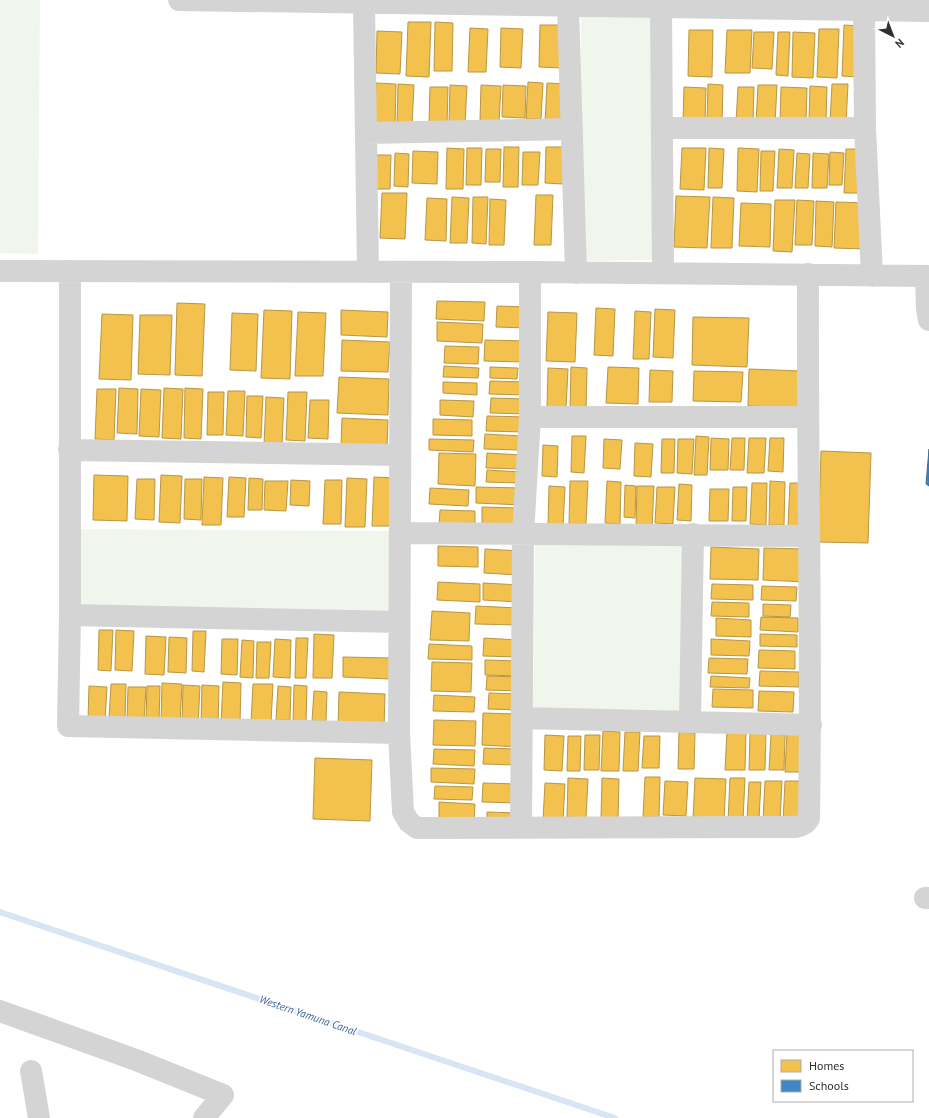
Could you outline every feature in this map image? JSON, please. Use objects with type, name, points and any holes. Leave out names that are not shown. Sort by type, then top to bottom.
[{"type":"street","points":[[178,0],[364,3],[508,2],[568,6],[661,7],[790,4],[861,6],[929,11]]},
{"type":"street","points":[[364,3],[368,272]]},
{"type":"street","points":[[568,6],[576,273]]},
{"type":"street","points":[[861,6],[872,276]]},
{"type":"street","points":[[661,7],[663,273]]},
{"type":"street","points":[[662,128],[865,128]]},
{"type":"street","points":[[366,133],[572,129]]},
{"type":"street","points":[[0,271],[530,272],[928,276],[927,309],[929,320]]},
{"type":"street","points":[[70,271],[70,615],[68,726],[399,733]]},
{"type":"street","points":[[401,272],[399,733],[403,812],[409,822],[417,828],[796,827],[803,825],[809,818],[811,725],[807,417],[808,274]]},
{"type":"street","points":[[521,827],[522,534],[530,417],[530,272]]},
{"type":"street","points":[[530,417],[807,417]]},
{"type":"street","points":[[69,450],[400,455]]},
{"type":"street","points":[[400,533],[809,536]]},
{"type":"street","points":[[690,721],[693,534]]},
{"type":"street","points":[[70,615],[399,622]]},
{"type":"street","points":[[522,718],[811,725]]},
{"type":"street","points":[[0,1011],[136,1060],[223,1095],[204,1118]]},
{"type":"street","points":[[31,1071],[39,1118]]},
{"type":"shaded area","points":[[0,0],[40,0],[38,254],[0,253]]},
{"type":"shaded area","points":[[581,15],[653,15],[654,260],[582,261]]},
{"type":"shaded area","points":[[75,529],[391,531],[390,612],[74,610]]},
{"type":"shaded area","points":[[535,544],[683,545],[681,713],[533,711]]},
{"type":"building: Homes","points":[[408,22],[431,22],[429,77],[406,76]]},
{"type":"building: Homes","points":[[435,22],[453,23],[452,71],[434,71]]},
{"type":"building: Homes","points":[[540,25],[565,25],[563,68],[539,67]]},
{"type":"building: Homes","points":[[844,25],[860,26],[858,77],[842,76]]},
{"type":"building: Homes","points":[[470,28],[488,29],[486,72],[468,72]]},
{"type":"building: Homes","points":[[501,28],[523,29],[521,68],[500,67]]},
{"type":"building: Homes","points":[[819,29],[839,29],[837,78],[817,77]]},
{"type":"building: Homes","points":[[689,30],[713,30],[712,77],[688,76]]},
{"type":"building: Homes","points":[[727,30],[752,30],[750,73],[725,73]]},
{"type":"building: Homes","points":[[377,31],[402,32],[400,74],[376,73]]},
{"type":"building: Homes","points":[[754,32],[774,32],[772,69],[752,68]]},
{"type":"building: Homes","points":[[778,32],[790,32],[788,76],[776,75]]},
{"type":"building: Homes","points":[[793,32],[815,33],[813,78],[792,77]]},
{"type":"building: Homes","points":[[528,82],[543,83],[541,119],[526,119]]},
{"type":"building: Homes","points":[[376,83],[396,84],[395,126],[374,126]]},
{"type":"building: Homes","points":[[547,83],[568,84],[566,123],[545,123]]},
{"type":"building: Homes","points":[[398,84],[414,85],[412,125],[397,124]]},
{"type":"building: Homes","points":[[708,84],[723,85],[722,122],[707,122]]},
{"type":"building: Homes","points":[[832,84],[848,84],[846,124],[830,123]]},
{"type":"building: Homes","points":[[450,85],[467,86],[465,123],[449,123]]},
{"type":"building: Homes","points":[[481,85],[501,86],[499,122],[480,121]]},
{"type":"building: Homes","points":[[503,85],[526,86],[525,118],[502,117]]},
{"type":"building: Homes","points":[[758,85],[777,85],[775,124],[756,123]]},
{"type":"building: Homes","points":[[810,86],[827,87],[826,121],[809,121]]},
{"type":"building: Homes","points":[[430,87],[448,87],[447,125],[429,124]]},
{"type":"building: Homes","points":[[684,87],[706,88],[705,122],[683,121]]},
{"type":"building: Homes","points":[[738,87],[754,87],[753,123],[736,122]]},
{"type":"building: Homes","points":[[781,87],[807,88],[806,122],[780,121]]},
{"type":"building: Homes","points":[[504,147],[519,147],[518,187],[503,187]]},
{"type":"building: Homes","points":[[546,147],[565,147],[563,184],[545,183]]},
{"type":"building: Homes","points":[[447,148],[464,149],[463,189],[446,189]]},
{"type":"building: Homes","points":[[467,148],[482,148],[481,185],[466,185]]},
{"type":"building: Homes","points":[[682,148],[706,148],[704,190],[680,189]]},
{"type":"building: Homes","points":[[709,148],[724,149],[722,188],[708,188]]},
{"type":"building: Homes","points":[[738,148],[759,149],[757,192],[737,191]]},
{"type":"building: Homes","points":[[486,149],[501,149],[500,182],[485,182]]},
{"type":"building: Homes","points":[[779,149],[794,150],[792,188],[777,188]]},
{"type":"building: Homes","points":[[846,149],[865,149],[863,193],[844,193]]},
{"type":"building: Homes","points":[[413,151],[438,152],[437,184],[412,183]]},
{"type":"building: Homes","points":[[761,151],[775,151],[773,191],[760,191]]},
{"type":"building: Homes","points":[[523,152],[540,152],[538,185],[522,185]]},
{"type":"building: Homes","points":[[830,152],[844,153],[842,185],[829,185]]},
{"type":"building: Homes","points":[[395,153],[409,154],[408,187],[394,186]]},
{"type":"building: Homes","points":[[797,153],[810,154],[808,188],[795,188]]},
{"type":"building: Homes","points":[[813,153],[829,154],[827,188],[812,188]]},
{"type":"building: Homes","points":[[374,155],[391,155],[390,189],[372,189]]},
{"type":"building: Homes","points":[[382,193],[407,193],[405,239],[380,238]]},
{"type":"building: Homes","points":[[536,195],[553,195],[551,245],[534,245]]},
{"type":"building: Homes","points":[[676,196],[710,197],[707,248],[674,247]]},
{"type":"building: Homes","points":[[452,197],[469,198],[467,243],[450,243]]},
{"type":"building: Homes","points":[[473,197],[488,197],[486,244],[472,243]]},
{"type":"building: Homes","points":[[713,197],[734,198],[732,248],[711,248]]},
{"type":"building: Homes","points":[[427,198],[447,199],[446,241],[425,240]]},
{"type":"building: Homes","points":[[490,199],[506,200],[504,245],[489,245]]},
{"type":"building: Homes","points":[[775,200],[795,200],[792,252],[773,251]]},
{"type":"building: Homes","points":[[797,200],[814,201],[812,245],[795,245]]},
{"type":"building: Homes","points":[[816,201],[834,202],[832,247],[815,246]]},
{"type":"building: Homes","points":[[836,202],[867,203],[866,249],[834,248]]},
{"type":"building: Homes","points":[[741,203],[771,204],[770,247],[739,246]]},
{"type":"building: Homes","points":[[437,301],[485,302],[484,321],[436,319]]},
{"type":"building: Homes","points":[[177,303],[205,304],[202,376],[175,375]]},
{"type":"building: Homes","points":[[497,306],[528,307],[527,328],[496,327]]},
{"type":"building: Homes","points":[[596,308],[615,309],[613,356],[594,355]]},
{"type":"building: Homes","points":[[655,309],[675,310],[673,358],[653,357]]},
{"type":"building: Homes","points":[[264,310],[292,311],[290,379],[261,378]]},
{"type":"building: Homes","points":[[341,310],[388,312],[387,337],[341,335]]},
{"type":"building: Homes","points":[[635,311],[651,312],[649,359],[633,359]]},
{"type":"building: Homes","points":[[298,312],[326,313],[323,376],[295,376]]},
{"type":"building: Homes","points":[[548,312],[577,313],[575,362],[546,361]]},
{"type":"building: Homes","points":[[232,313],[258,314],[256,371],[230,370]]},
{"type":"building: Homes","points":[[102,314],[133,315],[131,380],[99,379]]},
{"type":"building: Homes","points":[[140,315],[172,315],[170,375],[138,374]]},
{"type":"building: Homes","points":[[693,317],[749,318],[747,367],[692,365]]},
{"type":"building: Homes","points":[[437,322],[483,324],[482,343],[437,341]]},
{"type":"building: Homes","points":[[342,340],[390,342],[388,372],[341,371]]},
{"type":"building: Homes","points":[[485,340],[525,341],[524,362],[484,361]]},
{"type":"building: Homes","points":[[445,346],[479,347],[478,364],[444,363]]},
{"type":"building: Homes","points":[[444,366],[479,368],[478,378],[443,377]]},
{"type":"building: Homes","points":[[490,367],[518,368],[517,379],[490,378]]},
{"type":"building: Homes","points":[[571,367],[587,368],[586,410],[570,409]]},
{"type":"building: Homes","points":[[608,367],[639,368],[638,404],[606,403]]},
{"type":"building: Homes","points":[[548,368],[568,369],[566,408],[547,407]]},
{"type":"building: Homes","points":[[749,369],[801,371],[800,408],[748,406]]},
{"type":"building: Homes","points":[[650,370],[673,371],[672,402],[649,402]]},
{"type":"building: Homes","points":[[694,371],[743,372],[741,402],[693,401]]},
{"type":"building: Homes","points":[[339,377],[389,379],[388,415],[337,413]]},
{"type":"building: Homes","points":[[490,381],[528,382],[527,395],[489,394]]},
{"type":"building: Homes","points":[[443,382],[477,383],[477,395],[443,393]]},
{"type":"building: Homes","points":[[119,388],[138,389],[137,434],[117,433]]},
{"type":"building: Homes","points":[[164,388],[183,389],[181,439],[162,438]]},
{"type":"building: Homes","points":[[185,388],[203,389],[201,439],[184,438]]},
{"type":"building: Homes","points":[[97,389],[116,389],[114,440],[95,439]]},
{"type":"building: Homes","points":[[141,389],[161,390],[159,437],[139,436]]},
{"type":"building: Homes","points":[[228,391],[245,391],[243,436],[226,435]]},
{"type":"building: Homes","points":[[208,392],[224,392],[223,435],[207,435]]},
{"type":"building: Homes","points":[[288,392],[307,392],[305,441],[286,440]]},
{"type":"building: Homes","points":[[247,396],[263,396],[261,438],[246,437]]},
{"type":"building: Homes","points":[[266,397],[284,398],[282,445],[264,445]]},
{"type":"building: Homes","points":[[491,398],[528,399],[527,414],[490,413]]},
{"type":"building: Homes","points":[[310,400],[329,400],[328,439],[308,438]]},
{"type":"building: Homes","points":[[440,400],[474,401],[473,417],[440,415]]},
{"type":"building: Homes","points":[[487,416],[526,417],[525,432],[486,431]]},
{"type":"building: Homes","points":[[342,418],[388,420],[387,448],[341,446]]},
{"type":"building: Homes","points":[[433,419],[472,420],[472,436],[433,435]]},
{"type":"building: Homes","points":[[485,434],[521,436],[520,450],[484,449]]},
{"type":"building: Homes","points":[[572,436],[586,436],[584,473],[571,472]]},
{"type":"building: Homes","points":[[696,436],[709,437],[707,475],[694,475]]},
{"type":"building: Homes","points":[[711,438],[729,439],[728,470],[710,470]]},
{"type":"building: Homes","points":[[732,438],[745,438],[744,470],[730,470]]},
{"type":"building: Homes","points":[[749,438],[766,438],[764,473],[747,473]]},
{"type":"building: Homes","points":[[770,438],[784,438],[783,472],[768,471]]},
{"type":"building: Homes","points":[[429,439],[474,440],[473,452],[429,450]]},
{"type":"building: Homes","points":[[604,439],[622,440],[620,469],[603,468]]},
{"type":"building: Homes","points":[[662,439],[675,439],[674,473],[661,473]]},
{"type":"building: Homes","points":[[678,439],[694,439],[692,474],[677,473]]},
{"type":"building: Homes","points":[[635,443],[653,444],[651,477],[634,476]]},
{"type":"building: Homes","points":[[543,445],[558,446],[557,477],[542,476]]},
{"type":"building: Homes","points":[[821,451],[871,453],[868,543],[818,542]]},
{"type":"building: Homes","points":[[439,453],[476,454],[475,486],[438,484]]},
{"type":"building: Homes","points":[[487,453],[522,455],[521,469],[486,468]]},
{"type":"building: Homes","points":[[487,470],[521,472],[520,483],[486,482]]},
{"type":"building: Homes","points":[[94,475],[128,476],[127,521],[93,520]]},
{"type":"building: Homes","points":[[161,475],[182,476],[180,523],[159,522]]},
{"type":"building: Homes","points":[[204,477],[223,478],[221,525],[202,525]]},
{"type":"building: Homes","points":[[229,477],[246,478],[244,517],[227,517]]},
{"type":"building: Homes","points":[[374,477],[394,478],[392,526],[372,526]]},
{"type":"building: Homes","points":[[249,478],[263,479],[262,510],[248,510]]},
{"type":"building: Homes","points":[[347,478],[367,479],[365,527],[345,527]]},
{"type":"building: Homes","points":[[137,479],[155,479],[154,520],[135,519]]},
{"type":"building: Homes","points":[[185,479],[202,479],[201,520],[184,519]]},
{"type":"building: Homes","points":[[291,480],[310,481],[309,506],[290,505]]},
{"type":"building: Homes","points":[[325,480],[342,480],[341,524],[323,524]]},
{"type":"building: Homes","points":[[265,481],[288,481],[286,511],[264,510]]},
{"type":"building: Homes","points":[[570,481],[588,481],[586,524],[569,524]]},
{"type":"building: Homes","points":[[607,481],[621,482],[620,524],[605,523]]},
{"type":"building: Homes","points":[[770,481],[785,482],[784,525],[769,525]]},
{"type":"building: Homes","points":[[752,483],[767,483],[766,525],[750,524]]},
{"type":"building: Homes","points":[[790,483],[803,483],[801,526],[788,526]]},
{"type":"building: Homes","points":[[679,484],[692,485],[691,521],[677,520]]},
{"type":"building: Homes","points":[[625,485],[636,486],[635,518],[624,517]]},
{"type":"building: Homes","points":[[549,486],[565,487],[563,527],[548,526]]},
{"type":"building: Homes","points":[[637,486],[654,486],[652,529],[636,529]]},
{"type":"building: Homes","points":[[476,487],[522,488],[522,505],[476,503]]},
{"type":"building: Homes","points":[[657,487],[675,487],[673,524],[655,523]]},
{"type":"building: Homes","points":[[733,487],[747,487],[746,521],[732,521]]},
{"type":"building: Homes","points":[[430,488],[469,490],[468,506],[429,504]]},
{"type":"building: Homes","points":[[710,489],[729,489],[728,521],[709,521]]},
{"type":"building: Homes","points":[[482,507],[518,508],[517,531],[482,530]]},
{"type":"building: Homes","points":[[440,510],[475,511],[475,528],[439,526]]},
{"type":"building: Homes","points":[[438,546],[478,547],[478,567],[438,566]]},
{"type":"building: Homes","points":[[711,547],[759,549],[758,580],[710,579]]},
{"type":"building: Homes","points":[[764,548],[807,549],[806,582],[763,580]]},
{"type":"building: Homes","points":[[485,549],[521,551],[519,575],[484,573]]},
{"type":"building: Homes","points":[[438,582],[480,584],[480,602],[437,600]]},
{"type":"building: Homes","points":[[483,583],[520,585],[519,602],[483,600]]},
{"type":"building: Homes","points":[[712,584],[753,585],[753,600],[711,599]]},
{"type":"building: Homes","points":[[762,586],[797,587],[796,601],[761,600]]},
{"type":"building: Homes","points":[[712,602],[749,603],[749,617],[711,616]]},
{"type":"building: Homes","points":[[763,604],[791,605],[790,617],[763,616]]},
{"type":"building: Homes","points":[[476,606],[518,608],[518,625],[475,624]]},
{"type":"building: Homes","points":[[432,611],[470,613],[469,641],[430,640]]},
{"type":"building: Homes","points":[[761,617],[798,618],[798,632],[760,630]]},
{"type":"building: Homes","points":[[716,618],[751,620],[751,637],[716,636]]},
{"type":"building: Homes","points":[[99,630],[113,630],[111,671],[98,670]]},
{"type":"building: Homes","points":[[116,630],[134,631],[132,671],[115,670]]},
{"type":"building: Homes","points":[[193,631],[206,631],[204,672],[192,671]]},
{"type":"building: Homes","points":[[314,634],[334,635],[332,678],[313,678]]},
{"type":"building: Homes","points":[[760,634],[797,635],[797,647],[760,646]]},
{"type":"building: Homes","points":[[146,636],[166,637],[164,675],[145,674]]},
{"type":"building: Homes","points":[[169,637],[187,638],[186,673],[168,672]]},
{"type":"building: Homes","points":[[296,638],[308,638],[306,678],[295,678]]},
{"type":"building: Homes","points":[[484,638],[519,640],[518,657],[483,656]]},
{"type":"building: Homes","points":[[222,639],[238,639],[237,675],[221,674]]},
{"type":"building: Homes","points":[[275,639],[291,640],[290,678],[273,677]]},
{"type":"building: Homes","points":[[711,639],[750,641],[749,656],[711,655]]},
{"type":"building: Homes","points":[[242,640],[254,641],[253,678],[240,677]]},
{"type":"building: Homes","points":[[257,642],[271,642],[269,678],[256,678]]},
{"type":"building: Homes","points":[[429,644],[472,646],[472,660],[428,659]]},
{"type":"building: Homes","points":[[759,650],[795,651],[795,669],[758,668]]},
{"type":"building: Homes","points":[[343,657],[391,658],[390,679],[343,677]]},
{"type":"building: Homes","points":[[709,658],[748,659],[747,674],[708,673]]},
{"type":"building: Homes","points":[[485,660],[520,661],[520,676],[485,675]]},
{"type":"building: Homes","points":[[432,662],[472,663],[471,692],[431,691]]},
{"type":"building: Homes","points":[[760,671],[799,672],[799,687],[759,686]]},
{"type":"building: Homes","points":[[487,676],[520,677],[520,691],[486,690]]},
{"type":"building: Homes","points":[[711,676],[750,678],[749,688],[710,687]]},
{"type":"building: Homes","points":[[223,682],[241,683],[240,724],[221,723]]},
{"type":"building: Homes","points":[[162,683],[182,684],[180,724],[161,724]]},
{"type":"building: Homes","points":[[111,684],[126,684],[125,719],[109,718]]},
{"type":"building: Homes","points":[[253,684],[273,684],[271,723],[251,722]]},
{"type":"building: Homes","points":[[183,685],[200,686],[198,726],[182,725]]},
{"type":"building: Homes","points":[[202,685],[219,686],[218,726],[201,725]]},
{"type":"building: Homes","points":[[294,685],[307,686],[306,722],[293,722]]},
{"type":"building: Homes","points":[[89,686],[107,687],[105,721],[88,720]]},
{"type":"building: Homes","points":[[147,686],[160,686],[159,722],[146,721]]},
{"type":"building: Homes","points":[[278,686],[291,687],[290,720],[276,720]]},
{"type":"building: Homes","points":[[128,687],[146,687],[144,721],[127,720]]},
{"type":"building: Homes","points":[[713,689],[753,690],[753,708],[712,707]]},
{"type":"building: Homes","points":[[314,691],[327,692],[326,721],[312,721]]},
{"type":"building: Homes","points":[[759,691],[794,692],[793,712],[758,711]]},
{"type":"building: Homes","points":[[339,692],[385,694],[384,729],[338,728]]},
{"type":"building: Homes","points":[[489,693],[521,694],[520,710],[488,709]]},
{"type":"building: Homes","points":[[434,695],[475,697],[474,712],[433,711]]},
{"type":"building: Homes","points":[[483,713],[519,714],[518,747],[482,745]]},
{"type":"building: Homes","points":[[434,720],[476,721],[475,746],[433,745]]},
{"type":"building: Homes","points":[[603,731],[620,732],[619,771],[601,771]]},
{"type":"building: Homes","points":[[727,731],[746,732],[745,770],[725,770]]},
{"type":"building: Homes","points":[[625,732],[640,732],[638,771],[623,771]]},
{"type":"building: Homes","points":[[679,732],[695,733],[694,769],[678,769]]},
{"type":"building: Homes","points":[[750,732],[766,732],[765,770],[749,770]]},
{"type":"building: Homes","points":[[787,733],[807,734],[806,772],[785,772]]},
{"type":"building: Homes","points":[[771,734],[785,735],[784,770],[769,770]]},
{"type":"building: Homes","points":[[545,735],[564,736],[562,771],[544,770]]},
{"type":"building: Homes","points":[[585,735],[600,735],[599,770],[584,770]]},
{"type":"building: Homes","points":[[568,736],[581,736],[580,771],[567,771]]},
{"type":"building: Homes","points":[[644,736],[660,736],[659,768],[642,768]]},
{"type":"building: Homes","points":[[484,748],[518,749],[517,765],[483,764]]},
{"type":"building: Homes","points":[[434,749],[475,750],[474,766],[433,764]]},
{"type":"building: Homes","points":[[315,758],[372,760],[370,821],[313,819]]},
{"type":"building: Homes","points":[[431,768],[475,769],[474,784],[431,782]]},
{"type":"building: Homes","points":[[645,777],[660,777],[659,817],[643,817]]},
{"type":"building: Homes","points":[[568,778],[588,779],[586,818],[567,817]]},
{"type":"building: Homes","points":[[602,778],[619,779],[618,819],[601,818]]},
{"type":"building: Homes","points":[[695,778],[726,779],[724,820],[693,819]]},
{"type":"building: Homes","points":[[730,778],[745,778],[743,821],[728,821]]},
{"type":"building: Homes","points":[[665,781],[688,782],[686,816],[663,815]]},
{"type":"building: Homes","points":[[765,781],[782,781],[780,822],[763,821]]},
{"type":"building: Homes","points":[[785,781],[802,781],[801,823],[783,822]]},
{"type":"building: Homes","points":[[749,782],[761,782],[759,819],[747,819]]},
{"type":"building: Homes","points":[[483,783],[518,784],[517,803],[482,802]]},
{"type":"building: Homes","points":[[545,783],[565,784],[563,821],[543,820]]},
{"type":"building: Homes","points":[[435,786],[473,787],[472,800],[434,799]]},
{"type":"building: Homes","points":[[439,802],[475,804],[474,823],[439,821]]},
{"type":"building: Homes","points":[[487,812],[518,813],[517,825],[487,824]]},
{"type":"building: Schools","points":[[929,449],[929,486],[926,484]]},
{"type":"waterway","name":"Western Yamuna Canal","points":[[0,912],[615,1118]]}]
